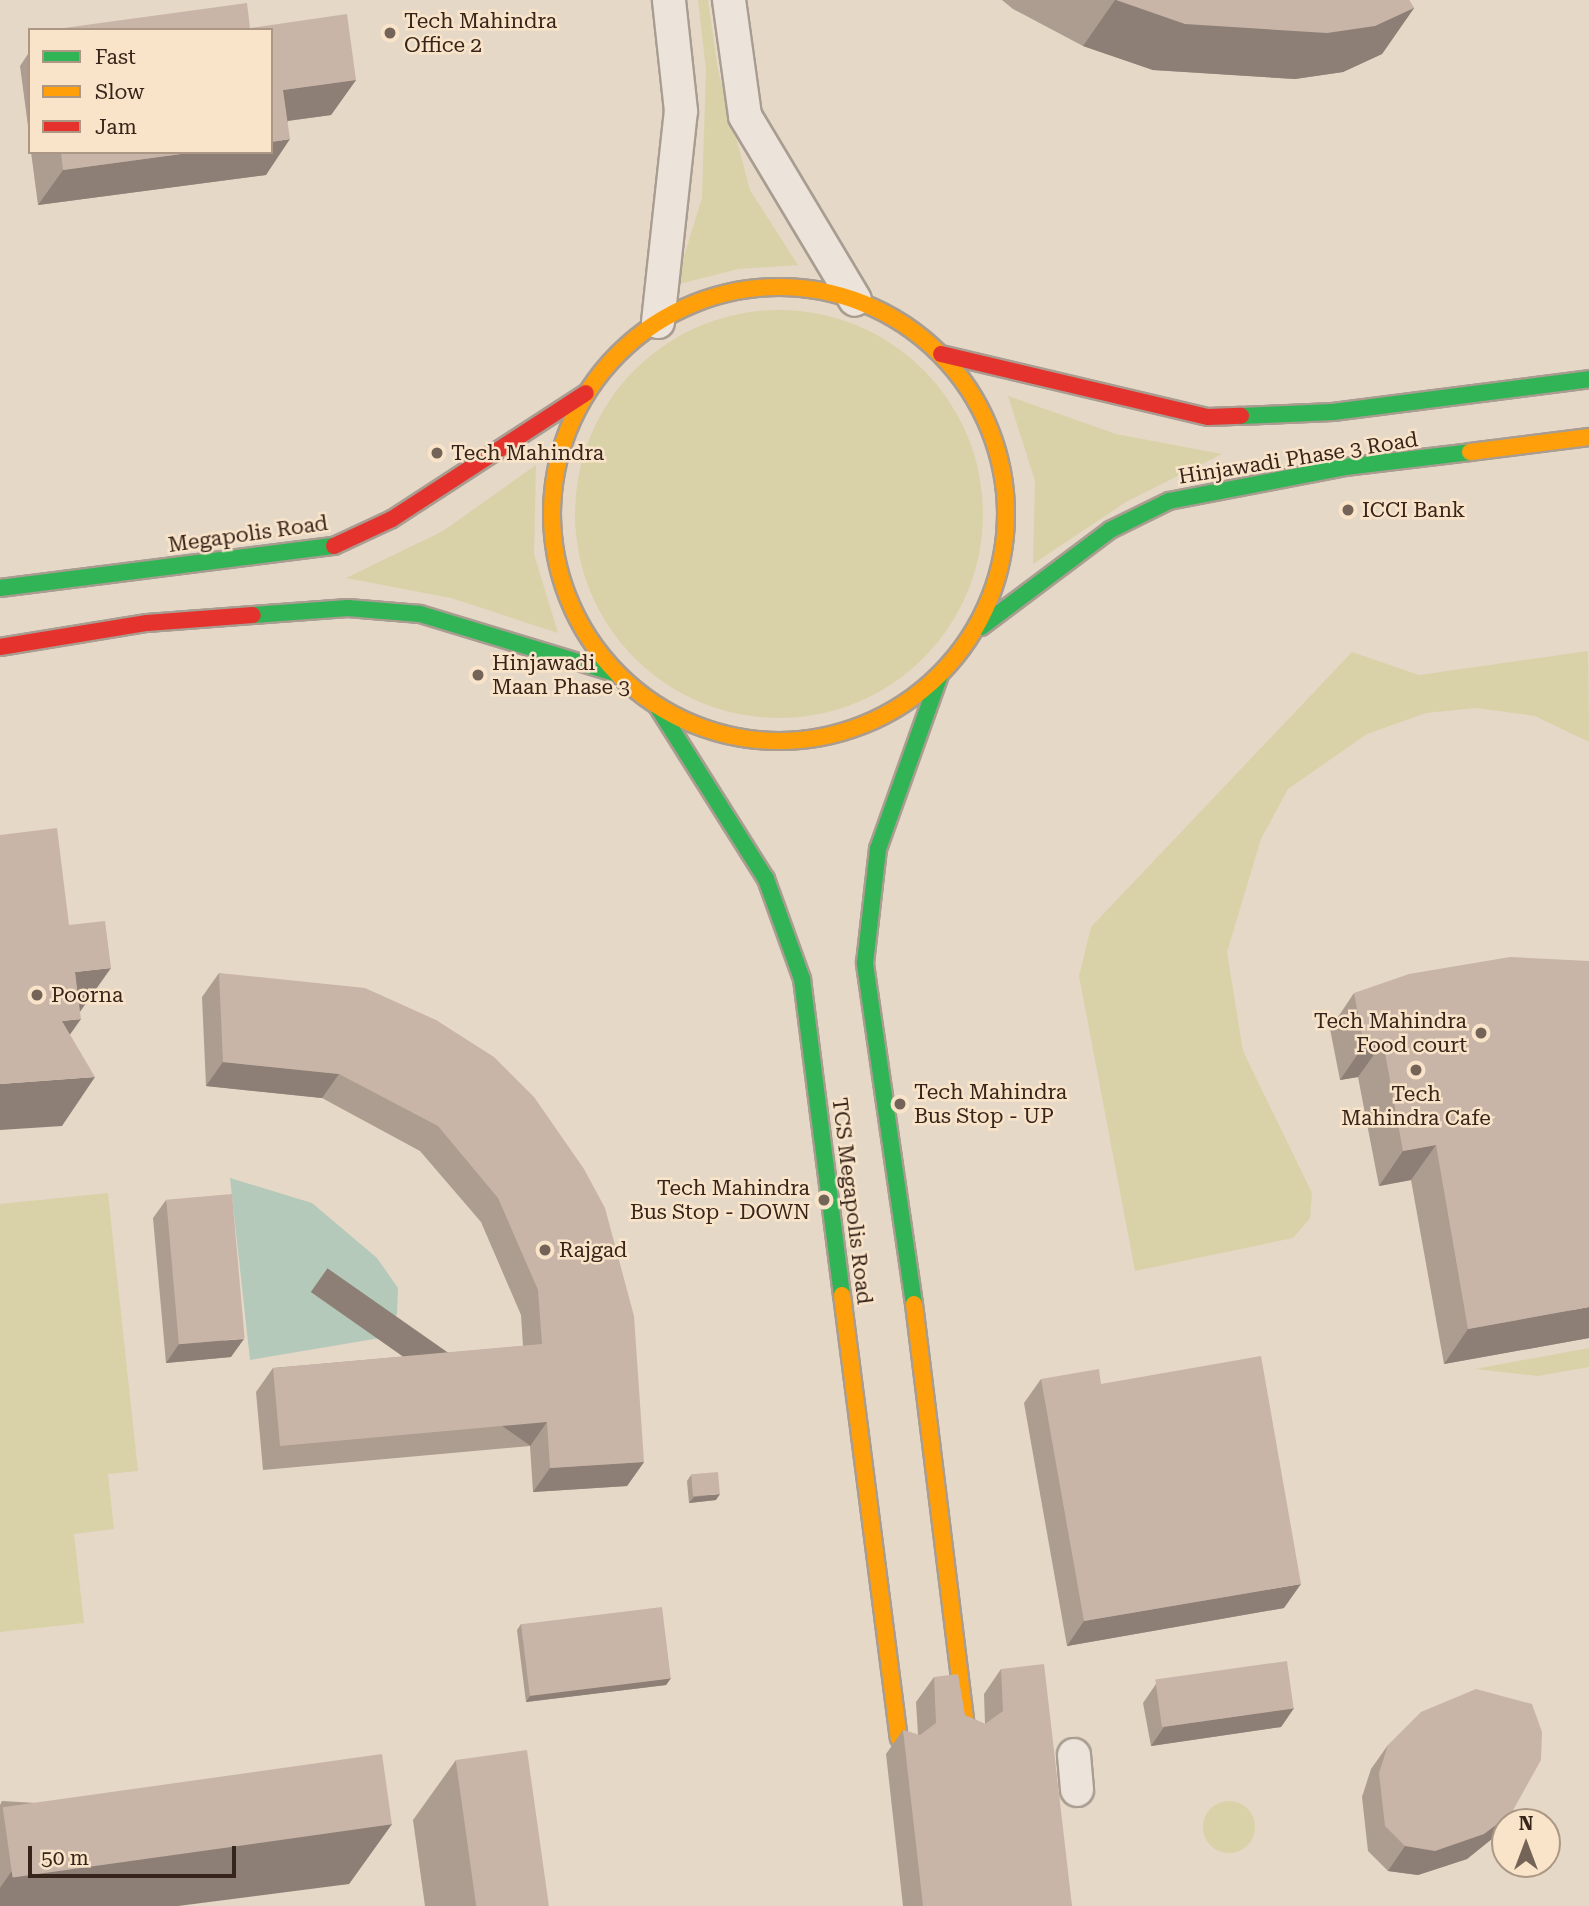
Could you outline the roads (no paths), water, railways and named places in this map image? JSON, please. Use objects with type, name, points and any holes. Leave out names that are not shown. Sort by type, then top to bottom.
[{"type":"main road","points":[[754,289],[805,289],[855,300],[901,322],[941,354],[984,417],[1006,489],[997,577],[972,635],[940,675],[866,723],[804,739],[740,736],[657,706],[617,674],[586,634],[563,588],[552,539],[552,488],[561,451],[586,393],[618,353],[658,322],[704,300],[754,289]]},
{"type":"main road","name":"Hinjawadi Phase 3 Road","points":[[941,354],[1208,417],[1333,412],[1589,379]]},
{"type":"main road","name":"Megapolis Road","points":[[0,588],[338,545],[392,519],[586,393]]},
{"type":"main road","name":"Hinjawadi Phase 3 Road","points":[[972,635],[1110,530],[1169,501],[1345,467],[1589,437]]},
{"type":"main road","points":[[0,647],[147,623],[348,608],[420,614],[617,674]]},
{"type":"main road","points":[[940,675],[878,849],[865,963],[925,1377],[966,1727]]},
{"type":"main road","name":"TCS Megapolis Road","points":[[657,706],[766,879],[802,979],[899,1738]]},
{"type":"street","points":[[658,322],[681,111],[669,0]]},
{"type":"street","points":[[729,0],[745,116],[855,300]]},
{"type":"street","points":[[1074,1755],[1077,1790]]},
{"type":"place","name":"Tech Mahindra Office 2","points":[[390,33]]},
{"type":"place","name":"Tech Mahindra","points":[[437,453]]},
{"type":"place","name":"ICCI Bank","points":[[1348,510]]},
{"type":"place","name":"Hinjawadi Maan Phase 3","points":[[478,675]]},
{"type":"place","name":"Poorna","points":[[37,995]]},
{"type":"place","name":"Tech Mahindra Food court","points":[[1481,1033]]},
{"type":"place","name":"Tech Mahindra Cafe","points":[[1416,1070]]},
{"type":"place","name":"Tech Mahindra Bus Stop - UP","points":[[900,1104]]},
{"type":"place","name":"Tech Mahindra Bus Stop - DOWN","points":[[824,1200]]},
{"type":"place","name":"Rajgad","points":[[545,1250]]}]
